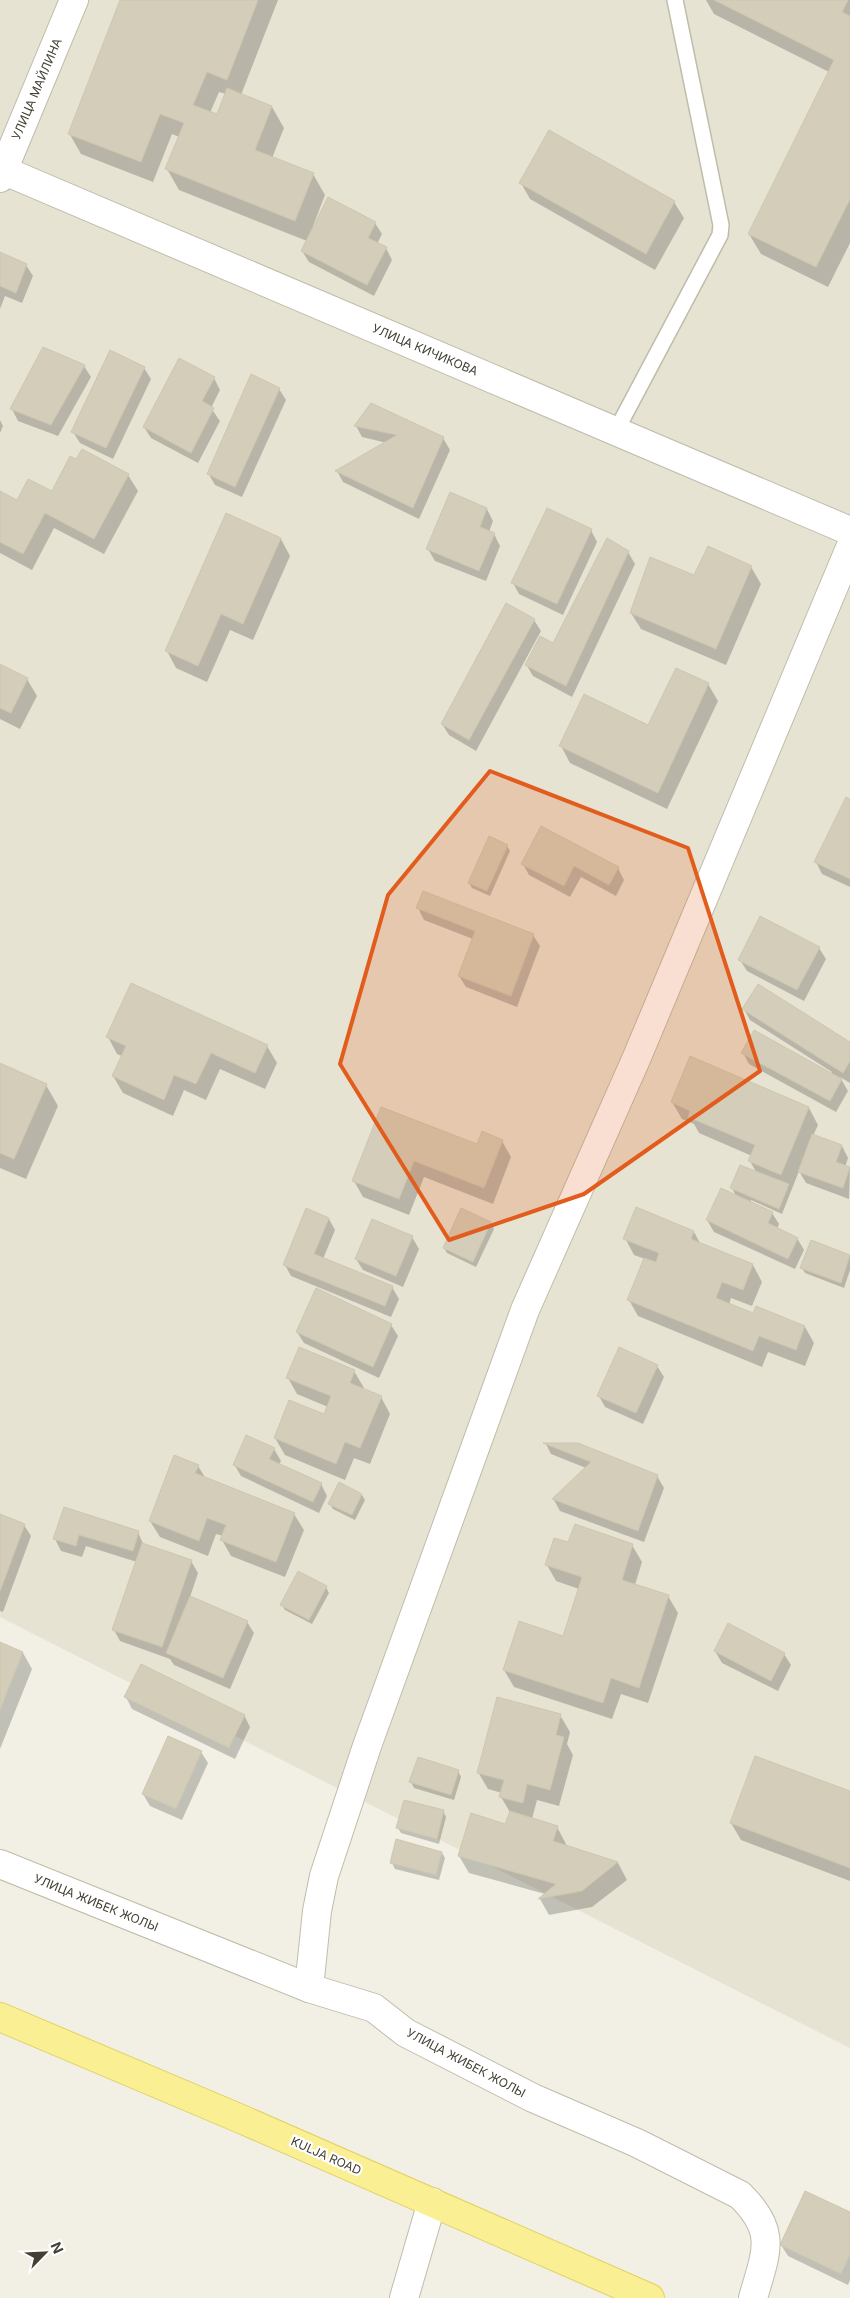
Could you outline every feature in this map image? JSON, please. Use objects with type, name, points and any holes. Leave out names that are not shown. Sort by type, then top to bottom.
[{"type":"main road","name":"KULJA ROAD","points":[[0,2017],[432,2202],[650,2298]]},
{"type":"street","name":"УЛИЦА МАЙЛИНА","points":[[1,172],[74,0]]},
{"type":"street","name":"УЛИЦА КИЧИКОВА","points":[[1,172],[850,531]]},
{"type":"street","points":[[308,1988],[317,1911],[324,1876],[367,1746],[525,1310],[637,1058],[850,548]]},
{"type":"street","name":"УЛИЦА ЖИБЕК ЖОЛЫ","points":[[0,1864],[308,1988],[374,2008],[406,2033],[533,2098],[637,2143],[740,2195],[753,2207],[761,2220],[768,2246],[753,2298]]},
{"type":"street","points":[[404,2298],[432,2202]]},
{"type":"lane","points":[[616,431],[720,234],[722,225],[675,0]]},
{"type":"highlighted area","points":[[490,771],[688,848],[760,1071],[584,1194],[449,1240],[340,1064],[388,895]]},
{"type":"shaded area","points":[[0,0],[850,0],[850,2048],[0,1617]]},
{"type":"building","points":[[120,0],[258,0],[227,80],[207,72],[193,105],[217,114],[227,88],[272,106],[255,150],[314,173],[295,221],[165,169],[184,123],[160,114],[141,162],[68,134]]},
{"type":"building","points":[[714,0],[848,0],[842,12],[850,16],[850,199],[816,267],[748,234],[834,60]]},
{"type":"building","points":[[549,130],[675,201],[646,254],[519,183]]},
{"type":"building","points":[[328,197],[376,222],[368,238],[387,247],[367,285],[301,251]]},
{"type":"building","points":[[0,252],[27,264],[16,293],[0,286]]},
{"type":"building","points":[[43,347],[85,365],[51,425],[10,409]]},
{"type":"building","points":[[110,350],[145,367],[106,448],[71,432]]},
{"type":"building","points":[[179,358],[215,377],[202,401],[214,408],[191,453],[143,427]]},
{"type":"building","points":[[251,374],[280,388],[235,487],[207,474]]},
{"type":"building","points":[[371,403],[444,437],[413,508],[335,471],[397,435],[354,426]]},
{"type":"building","points":[[82,449],[129,474],[94,539],[45,513],[23,554],[0,542],[0,491],[17,500],[28,479],[52,491],[70,456],[76,459]]},
{"type":"building","points":[[450,492],[487,508],[480,527],[495,533],[479,571],[426,549]]},
{"type":"building","points":[[547,508],[592,529],[557,604],[511,583]]},
{"type":"building","points":[[226,513],[281,538],[243,624],[221,614],[198,666],[165,651]]},
{"type":"building","points":[[607,538],[629,551],[566,686],[525,665],[540,636],[553,643]]},
{"type":"building","points":[[708,546],[752,566],[716,649],[630,613],[650,557],[694,575]]},
{"type":"building","points":[[506,603],[535,619],[469,740],[441,724]]},
{"type":"building","points":[[0,664],[28,678],[11,713],[0,708]]},
{"type":"building","points":[[676,668],[709,683],[658,793],[559,746],[584,694],[648,725]]},
{"type":"building","points":[[846,797],[850,799],[850,879],[814,862]]},
{"type":"building","points":[[541,826],[619,867],[609,885],[574,866],[564,886],[521,864]]},
{"type":"building","points":[[489,836],[508,845],[487,891],[468,883]]},
{"type":"building","points":[[423,891],[534,934],[511,996],[458,976],[475,931],[416,908]]},
{"type":"building","points":[[760,916],[820,947],[797,990],[738,960]]},
{"type":"building","points":[[131,983],[268,1045],[255,1073],[211,1053],[196,1084],[174,1075],[164,1100],[112,1076],[126,1046],[106,1037]]},
{"type":"building","points":[[758,984],[850,1042],[850,1061],[843,1073],[742,1009]]},
{"type":"building","points":[[754,1030],[842,1079],[830,1101],[741,1053]]},
{"type":"building","points":[[690,1056],[809,1107],[781,1175],[748,1161],[755,1145],[688,1117],[690,1111],[671,1102]]},
{"type":"building","points":[[0,1063],[47,1084],[14,1159],[0,1153]]},
{"type":"building","points":[[381,1107],[477,1144],[482,1131],[503,1140],[484,1188],[414,1161],[399,1199],[352,1181]]},
{"type":"building","points":[[812,1134],[842,1145],[836,1162],[850,1167],[843,1188],[798,1172]]},
{"type":"building","points":[[740,1165],[789,1184],[779,1209],[730,1188]]},
{"type":"building","points":[[721,1188],[773,1212],[768,1223],[798,1238],[788,1259],[706,1220]]},
{"type":"building","points":[[636,1207],[694,1231],[691,1239],[753,1264],[743,1290],[722,1282],[716,1298],[753,1313],[756,1306],[805,1326],[796,1350],[759,1336],[753,1351],[627,1300],[644,1258],[656,1262],[659,1253],[623,1239]]},
{"type":"building","points":[[306,1208],[329,1218],[314,1254],[393,1286],[385,1306],[283,1265]]},
{"type":"building","points":[[461,1208],[491,1222],[473,1262],[443,1248]]},
{"type":"building","points":[[372,1219],[413,1236],[396,1276],[355,1259]]},
{"type":"building","points":[[811,1240],[850,1255],[841,1283],[800,1268]]},
{"type":"building","points":[[316,1288],[392,1324],[373,1367],[296,1332]]},
{"type":"building","points":[[299,1347],[355,1370],[350,1383],[382,1396],[360,1448],[345,1442],[336,1464],[274,1438],[289,1400],[324,1414],[331,1396],[286,1378]]},
{"type":"building","points":[[619,1347],[658,1365],[636,1413],[597,1396]]},
{"type":"building","points":[[246,1435],[275,1448],[269,1459],[322,1483],[313,1502],[233,1465]]},
{"type":"building","points":[[543,1443],[578,1443],[658,1475],[638,1531],[552,1499],[591,1462]]},
{"type":"building","points":[[174,1455],[199,1465],[195,1473],[295,1513],[276,1562],[220,1540],[226,1525],[207,1518],[199,1541],[149,1521]]},
{"type":"building","points":[[339,1482],[362,1494],[352,1515],[328,1504]]},
{"type":"building","points":[[64,1507],[139,1531],[133,1551],[79,1535],[76,1546],[53,1539]]},
{"type":"building","points":[[0,1514],[25,1524],[0,1591]]},
{"type":"building","points":[[575,1524],[633,1544],[622,1580],[669,1595],[639,1688],[611,1678],[603,1703],[503,1670],[519,1621],[563,1636],[582,1577],[545,1565],[554,1538],[568,1542]]},
{"type":"building","points":[[142,1543],[192,1560],[162,1647],[112,1630]]},
{"type":"building","points":[[298,1571],[327,1586],[309,1620],[280,1605]]},
{"type":"building","points":[[190,1596],[248,1621],[223,1678],[166,1653]]},
{"type":"building","points":[[728,1623],[785,1653],[771,1681],[714,1651]]},
{"type":"building","points":[[0,1642],[23,1652],[0,1710]]},
{"type":"building","points":[[141,1664],[245,1715],[229,1748],[124,1697]]},
{"type":"building","points":[[497,1697],[561,1714],[556,1735],[564,1737],[550,1790],[527,1784],[523,1803],[499,1797],[504,1780],[477,1773]]},
{"type":"building","points":[[168,1736],[202,1751],[176,1809],[142,1794]]},
{"type":"building","points":[[755,1756],[850,1791],[850,1868],[730,1823]]},
{"type":"building","points":[[418,1757],[459,1770],[451,1795],[409,1782]]},
{"type":"building","points":[[404,1800],[444,1810],[437,1839],[396,1828]]},
{"type":"building","points":[[510,1811],[558,1826],[553,1841],[618,1862],[582,1891],[538,1899],[556,1884],[458,1856],[471,1813],[505,1824]]},
{"type":"building","points":[[396,1839],[442,1852],[436,1875],[390,1863]]},
{"type":"building","points":[[805,2191],[850,2212],[850,2255],[841,2274],[780,2245]]}]
